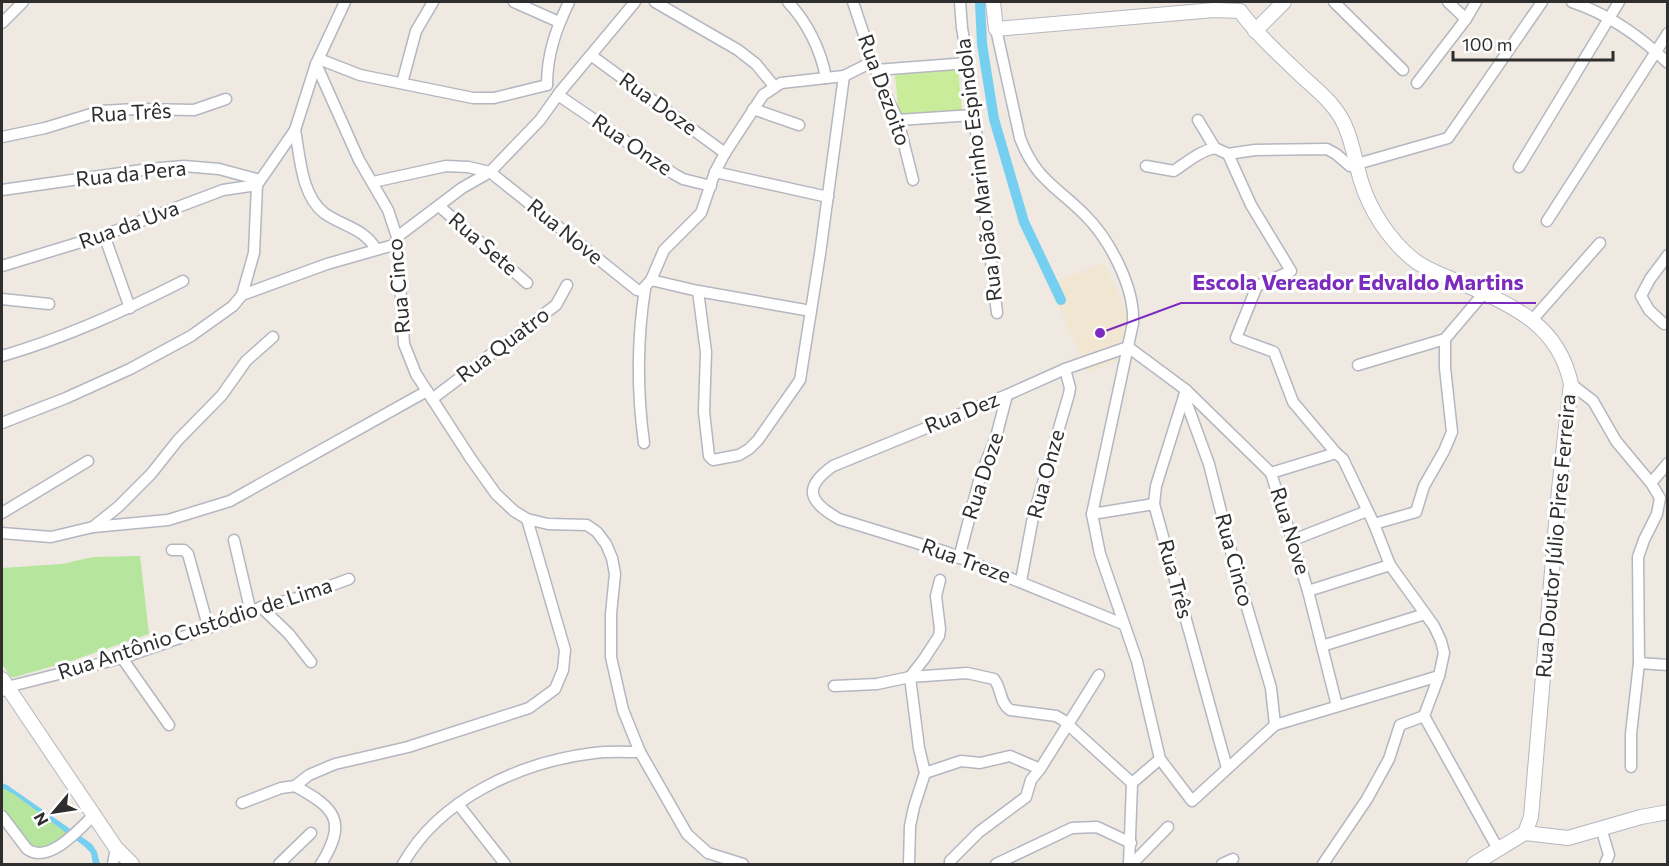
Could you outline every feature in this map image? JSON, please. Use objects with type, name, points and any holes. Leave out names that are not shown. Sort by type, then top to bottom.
[{"type":"street","points":[[2,23],[23,2]]},
{"type":"street","points":[[2,423],[66,398],[150,358],[191,336],[233,306],[242,295],[254,253],[258,182],[295,130],[317,62],[345,2]]},
{"type":"street","points":[[402,83],[416,31],[433,2]]},
{"type":"street","points":[[514,2],[559,22]]},
{"type":"street","points":[[317,62],[360,75],[473,98],[494,98],[547,85],[549,51],[569,2]]},
{"type":"street","points":[[242,295],[397,240],[462,188],[490,172],[528,133],[635,2]]},
{"type":"street","points":[[656,2],[738,50],[756,64],[774,86]]},
{"type":"street","points":[[788,2],[798,12],[822,56],[826,78]]},
{"type":"street","name":"Rua Dezoito","points":[[853,2],[881,86],[898,120],[913,180]]},
{"type":"street","name":"Rua João Marinho Espindola","points":[[960,2],[996,313]]},
{"type":"street","points":[[993,2],[996,29],[1020,138],[1027,155],[1047,182],[1086,216],[1104,238],[1131,294],[1134,311],[1133,323],[1092,514],[1100,554],[1137,661],[1160,759],[1192,801],[1275,725],[1439,676]]},
{"type":"street","points":[[1255,31],[1284,2]]},
{"type":"street","points":[[1334,2],[1403,70]]},
{"type":"street","points":[[1449,2],[1466,19]]},
{"type":"street","points":[[1417,83],[1466,19],[1476,2]]},
{"type":"street","points":[[1198,120],[1215,148],[1228,154],[1255,150],[1327,149],[1348,165],[1448,138],[1542,2]]},
{"type":"street","points":[[1572,2],[1608,16],[1656,51],[1668,63]]},
{"type":"street","points":[[1519,166],[1608,16],[1619,2]]},
{"type":"street","points":[[996,29],[1238,6]]},
{"type":"street","name":"Rua Doutor Júlio Pires Ferreira","points":[[1238,6],[1255,31],[1336,110],[1345,127],[1369,201],[1384,227],[1401,249],[1416,262],[1434,272],[1484,293],[1533,319],[1558,350],[1567,368],[1571,384],[1559,489],[1531,817],[1525,833]]},
{"type":"street","points":[[1547,221],[1668,33]]},
{"type":"street","name":"Rua Doze","points":[[592,56],[725,153]]},
{"type":"street","name":"Rua Cinco","points":[[317,62],[343,128],[388,210],[397,240],[404,344],[416,374],[496,494],[514,511],[527,519]]},
{"type":"street","points":[[644,443],[640,414],[639,330],[646,287],[664,250],[701,213],[715,172],[763,95],[781,83],[844,76],[874,66],[968,63]]},
{"type":"street","points":[[698,291],[706,352],[704,412],[709,456],[713,460],[739,455],[758,440],[794,390],[803,370],[844,76]]},
{"type":"street","name":"Rua Onze","points":[[547,85],[674,174],[683,179],[711,186]]},
{"type":"street","name":"Rua Três","points":[[2,137],[45,128],[101,111],[194,110],[226,99]]},
{"type":"street","points":[[753,109],[800,125]]},
{"type":"street","points":[[898,120],[973,115]]},
{"type":"street","points":[[295,130],[305,181],[316,205],[323,212],[362,232],[376,249]]},
{"type":"street","points":[[1146,166],[1174,171],[1194,157],[1215,148]]},
{"type":"street","points":[[1228,154],[1251,205],[1291,271],[1257,286],[1236,338],[1274,352],[1293,402],[1343,459],[1374,524],[1390,565],[1425,614],[1441,641],[1444,653],[1439,676],[1424,716],[1400,725],[1389,759],[1367,800],[1323,864]]},
{"type":"street","name":"Rua da Pera","points":[[2,190],[184,166],[219,169],[258,182]]},
{"type":"street","points":[[373,182],[446,166],[468,167],[490,172]]},
{"type":"street","name":"Rua Nove","points":[[490,172],[638,290],[646,287],[698,291],[811,310]]},
{"type":"street","points":[[715,172],[828,197]]},
{"type":"street","name":"Rua da Uva","points":[[2,266],[104,235],[223,190],[258,182]]},
{"type":"street","name":"Rua Sete","points":[[439,206],[527,283]]},
{"type":"street","points":[[104,235],[130,308]]},
{"type":"street","points":[[1533,319],[1600,243]]},
{"type":"street","points":[[1664,324],[1649,310],[1641,296],[1650,279],[1668,255]]},
{"type":"street","points":[[2,356],[36,346],[130,308],[183,281]]},
{"type":"street","name":"Rua Quatro","points":[[2,533],[51,537],[93,527],[168,520],[230,501],[429,395],[556,304],[567,285]]},
{"type":"street","points":[[1358,365],[1445,339],[1484,293]]},
{"type":"street","points":[[2,299],[49,303]]},
{"type":"street","points":[[93,527],[138,488],[178,440],[222,395],[246,361],[273,337]]},
{"type":"street","points":[[1374,524],[1416,512],[1424,486],[1452,432],[1445,368],[1445,339]]},
{"type":"street","name":"Rua Dez","points":[[813,496],[816,480],[833,466],[1065,369],[1128,347]]},
{"type":"street","name":"Rua Nove","points":[[1128,347],[1185,393],[1271,473],[1308,591],[1337,706]]},
{"type":"street","name":"Rua Onze","points":[[1021,581],[1034,517],[1069,394],[1070,388],[1065,369]]},
{"type":"street","points":[[1571,384],[1591,398],[1616,441],[1664,500],[1640,548],[1638,557],[1639,663],[1631,734],[1631,767]]},
{"type":"street","name":"Rua Cinco","points":[[1185,393],[1209,464],[1235,567],[1271,688],[1275,725]]},
{"type":"street","name":"Rua Três","points":[[1185,393],[1156,486],[1154,504],[1227,768]]},
{"type":"street","name":"Rua Doze","points":[[959,558],[980,477],[996,437],[1007,395]]},
{"type":"street","points":[[1271,473],[1336,453]]},
{"type":"street","points":[[2,513],[88,461]]},
{"type":"street","points":[[1651,483],[1668,463]]},
{"type":"street","name":"Rua Treze","points":[[813,496],[825,511],[839,519],[885,532],[959,558],[1021,581],[1123,624]]},
{"type":"street","points":[[1092,514],[1154,504]]},
{"type":"street","points":[[1293,540],[1367,511]]},
{"type":"street","points":[[242,803],[281,788],[295,786],[309,775],[335,764],[408,747],[529,708],[555,689],[563,670],[565,650],[527,519],[548,524],[586,525],[597,532],[612,558],[615,574],[610,614],[611,657],[623,710],[640,752],[687,834],[708,853],[743,864]]},
{"type":"street","points":[[234,540],[256,610],[289,634],[311,662]]},
{"type":"street","points":[[172,550],[184,550],[188,554],[208,626]]},
{"type":"street","points":[[1308,591],[1390,565]]},
{"type":"street","name":"Rua Antônio Custódio de Lima","points":[[3,686],[122,658],[208,626],[349,579]]},
{"type":"street","points":[[909,864],[910,826],[925,773],[919,748],[910,677],[939,636],[936,596],[940,580]]},
{"type":"street","points":[[1322,646],[1425,614]]},
{"type":"street","points":[[122,658],[169,725]]},
{"type":"street","points":[[1639,663],[1668,665]]},
{"type":"street","points":[[834,686],[877,684],[910,677],[967,673],[994,679],[998,684],[1002,702],[1010,710],[1056,716],[1068,724],[1131,783],[1130,864]]},
{"type":"street","points":[[950,864],[950,861],[979,832],[1026,798],[1031,780],[1099,675]]},
{"type":"street","points":[[3,686],[95,814],[116,848],[132,864]]},
{"type":"street","points":[[1424,716],[1498,849]]},
{"type":"street","points":[[403,864],[431,825],[488,785],[525,770],[565,758],[595,753],[640,752]]},
{"type":"street","points":[[925,773],[961,761],[980,763],[1010,756],[1040,769]]},
{"type":"street","points":[[1131,783],[1160,759]]},
{"type":"street","points":[[295,786],[319,799],[329,808],[334,818],[334,839],[321,864]]},
{"type":"street","points":[[458,804],[505,864]]},
{"type":"street","points":[[1474,864],[1525,833],[1568,838],[1641,817],[1668,812]]},
{"type":"street","points":[[2,816],[21,844],[31,853],[49,852],[70,837],[95,814]]},
{"type":"street","points":[[996,864],[1072,828],[1097,827],[1131,843]]},
{"type":"street","points":[[1130,864],[1168,827]]},
{"type":"street","points":[[1601,828],[1609,855],[1605,864]]},
{"type":"street","points":[[279,864],[310,833]]},
{"type":"street","points":[[113,864],[116,848]]},
{"type":"street","points":[[1222,864],[1233,859]]},
{"type":"shaded area","points":[[1104,263],[1126,311],[1133,356],[1088,372],[1049,284]]},
{"type":"green space","points":[[958,69],[962,110],[899,116],[895,75]]},
{"type":"green space","points":[[140,556],[149,634],[71,661],[11,678],[2,664],[2,568],[62,564],[93,557]]},
{"type":"green space","points":[[2,784],[7,785],[66,832],[65,838],[47,847],[34,848],[2,807]]},
{"type":"water","points":[[2,783],[92,844],[100,864],[93,864],[91,853],[84,846],[14,794],[2,788]]},
{"type":"waterway","points":[[980,2],[982,44],[994,119],[1024,222],[1061,300]]},
{"type":"place","name":"Escola Vereador Edvaldo Martins","points":[[1100,333]]}]
